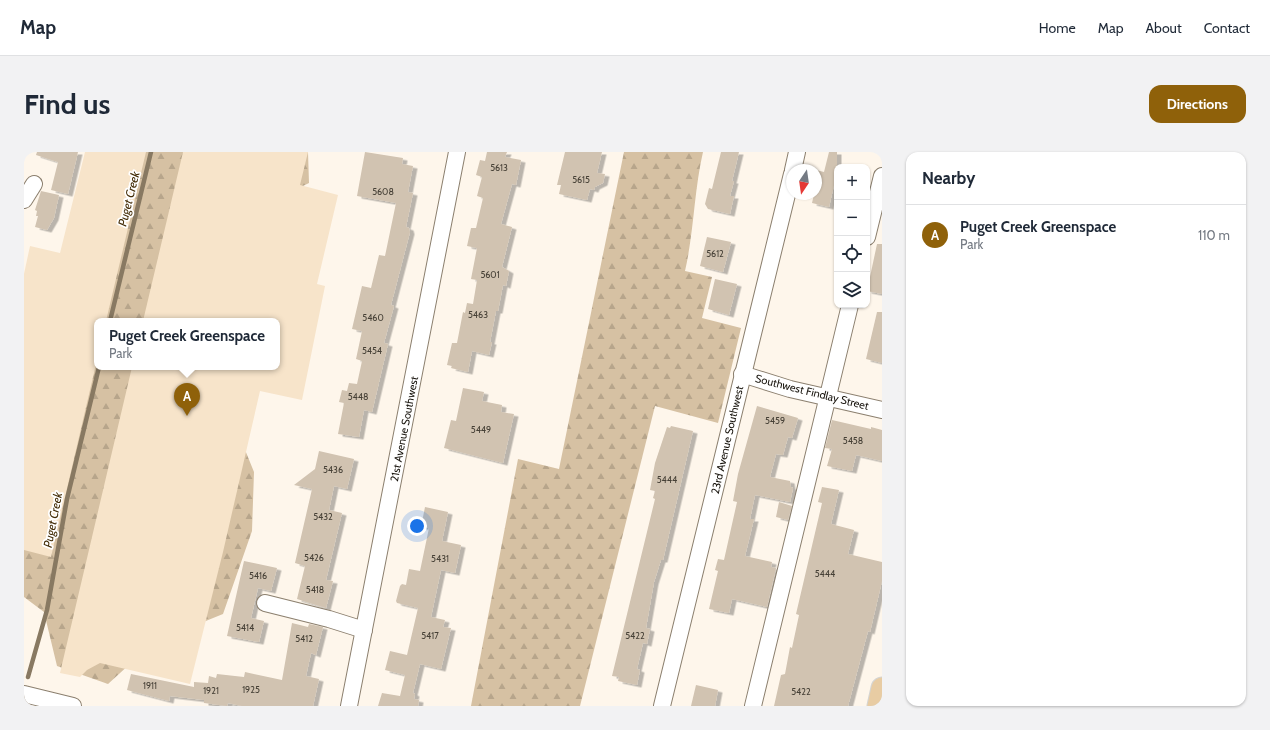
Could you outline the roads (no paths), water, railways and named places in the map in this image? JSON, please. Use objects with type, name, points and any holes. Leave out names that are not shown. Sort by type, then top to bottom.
[{"type":"main road","points":[[878,706],[882,688]]},
{"type":"street","name":"21st Avenue Southwest","points":[[349,706],[457,152]]},
{"type":"street","points":[[794,164],[797,152]]},
{"type":"street","points":[[867,236],[882,176]]},
{"type":"street","points":[[24,200],[34,184]]},
{"type":"street","name":"23rd Avenue Southwest","points":[[662,706],[689,601],[742,374],[786,198]]},
{"type":"street","points":[[753,706],[849,308]]},
{"type":"street","name":"Southwest Findlay Street","points":[[742,374],[790,389],[882,410]]},
{"type":"street","points":[[265,603],[329,619],[364,630]]},
{"type":"street","points":[[24,694],[40,702],[73,706]]},
{"type":"waterway","name":"Puget Creek","points":[[111,318],[151,152]]},
{"type":"waterway","name":"Puget Creek","points":[[28,677],[47,610],[67,499],[98,370]]},
{"type":"place","name":"Puget Creek Greenspace","points":[[187,416]]}]
